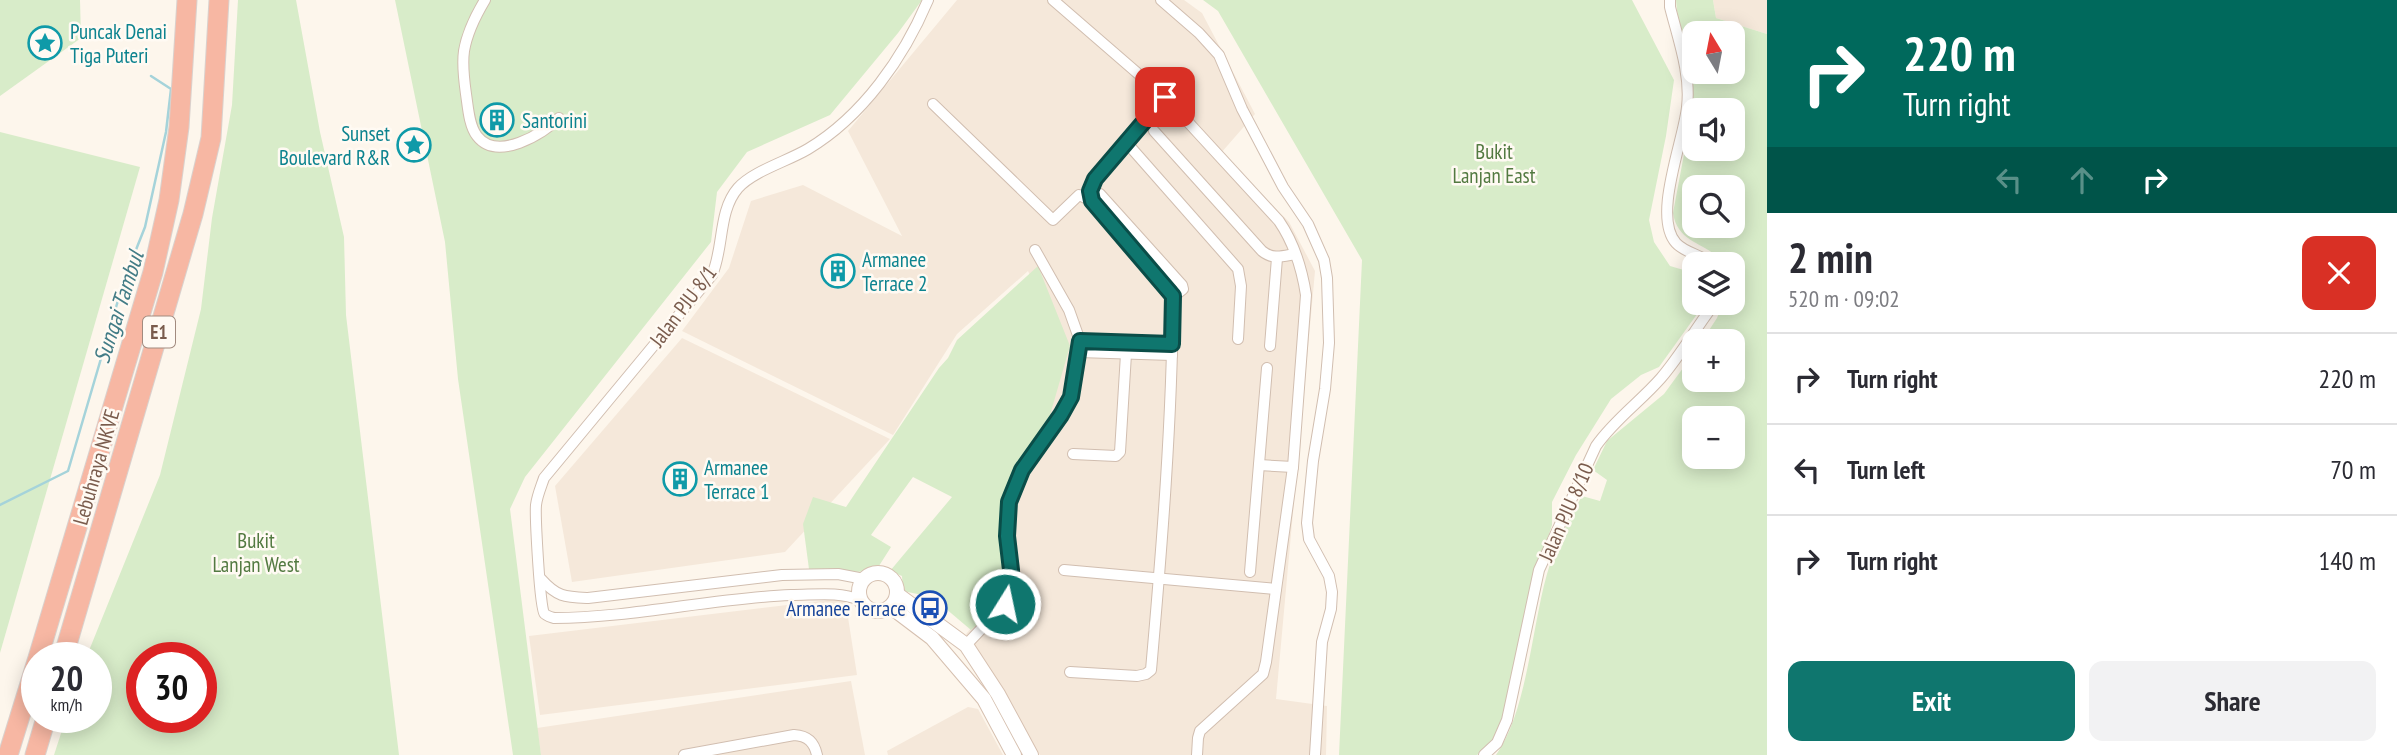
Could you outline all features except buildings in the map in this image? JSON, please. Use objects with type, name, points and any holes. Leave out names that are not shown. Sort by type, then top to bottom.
[{"type":"highway","name":"Lebuhraya NKVE","points":[[42,642],[153,272],[169,200],[179,127],[187,0]]},
{"type":"highway","name":"Lebuhraya NKVE","points":[[68,642],[196,201],[211,138],[219,0]]},
{"type":"highway","name":"Lebuhraya NKVE","points":[[8,755],[21,712]]},
{"type":"highway","points":[[35,755],[42,733]]},
{"type":"main road","points":[[875,573],[887,575],[896,583],[894,601],[877,612],[870,610],[860,600],[859,589],[864,579],[875,573]]},
{"type":"main road","points":[[894,601],[966,645],[999,694],[1031,755]]},
{"type":"main road","points":[[894,601],[932,638],[984,699],[1014,755]]},
{"type":"street","points":[[485,0],[468,35],[463,64],[468,108],[476,135],[489,144],[509,146],[530,139],[549,128],[559,118]]},
{"type":"street","name":"Jalan PJU 8/1","points":[[860,600],[845,594],[773,596],[554,618],[546,615],[540,597],[536,504],[544,478],[712,275],[718,262],[727,209],[740,186],[832,133],[863,102],[901,53],[916,29],[928,0]]},
{"type":"street","points":[[1053,0],[1165,97],[1279,221],[1287,232],[1303,274],[1306,295],[1293,467],[1266,662],[1262,674],[1200,731],[1197,755]]},
{"type":"street","points":[[1161,0],[1199,33],[1219,55],[1242,109],[1283,187],[1319,246],[1324,260],[1329,343],[1307,523],[1309,539],[1329,576],[1332,592],[1331,608],[1322,642],[1315,755]]},
{"type":"street","points":[[1670,0],[1686,75],[1688,105],[1667,208],[1669,230],[1675,243],[1691,252]]},
{"type":"street","points":[[1070,672],[1137,676],[1151,670],[1159,579],[1173,296],[1183,289],[1090,191],[1091,185],[1165,97]]},
{"type":"street","points":[[933,104],[1053,219],[1079,195],[1096,198]]},
{"type":"street","points":[[1154,131],[1262,251],[1277,258],[1295,254]]},
{"type":"street","points":[[1126,142],[1238,269],[1241,286],[1238,339]]},
{"type":"street","points":[[966,645],[1005,604],[1022,594],[1019,578],[1011,570],[1007,536],[1009,502],[1022,470],[1071,397],[1080,346],[1069,310],[1034,250]]},
{"type":"street","points":[[1270,345],[1277,258]]},
{"type":"street","name":"Jalan PJU 8/10","points":[[1484,755],[1497,743],[1507,720],[1539,570],[1596,446],[1607,430],[1662,376],[1705,315]]},
{"type":"street","points":[[1080,346],[1172,350]]},
{"type":"street","points":[[1080,346],[1126,354],[1172,350]]},
{"type":"street","points":[[1073,454],[1116,456],[1120,452],[1126,354]]},
{"type":"street","points":[[1250,572],[1267,368]]},
{"type":"street","points":[[1259,465],[1293,467]]},
{"type":"street","points":[[1064,570],[1276,589]]},
{"type":"street","points":[[541,579],[560,595],[588,598],[782,575],[838,575],[864,579]]},
{"type":"street","points":[[588,598],[591,616]]},
{"type":"street","points":[[684,755],[794,735],[809,739],[817,755]]},
{"type":"shaded area","points":[[957,0],[1184,0],[1202,13],[1255,114],[1221,153],[1289,222],[1315,271],[1276,699],[1327,706],[1326,755],[1040,755],[966,634],[997,598],[1004,512],[1057,332],[1028,271],[957,334],[893,435],[682,331],[729,268],[751,201],[803,185],[902,236],[848,131]]},
{"type":"shaded area","points":[[1713,0],[1767,0],[1767,34],[1745,27],[1745,21],[1716,18]]},
{"type":"shaded area","points":[[682,338],[890,439],[785,552],[572,582],[555,486]]},
{"type":"shaded area","points":[[845,598],[857,675],[540,715],[529,636]]},
{"type":"shaded area","points":[[851,681],[865,755],[541,755],[537,728]]},
{"type":"shaded area","points":[[968,707],[978,709],[1003,755],[888,755],[887,751]]},
{"type":"green space","points":[[0,0],[80,0],[81,38],[0,96]]},
{"type":"green space","name":"Bukit Lanjan West","points":[[238,0],[296,0],[320,132],[344,237],[346,315],[399,755],[54,755],[61,733],[112,733],[112,642],[92,642],[160,475],[201,309],[212,218],[232,105]]},
{"type":"green space","points":[[395,0],[922,0],[830,115],[747,152],[717,192],[711,242],[525,477],[510,509],[541,755],[513,755],[458,379],[445,242]]},
{"type":"green space","name":"Bukit Lanjan East","points":[[1203,0],[1632,0],[1674,80],[1649,220],[1654,242],[1670,266],[1682,270],[1682,315],[1696,315],[1686,329],[1682,329],[1682,335],[1659,367],[1641,375],[1611,399],[1576,455],[1552,502],[1552,525],[1531,590],[1498,735],[1477,755],[1339,755],[1362,260],[1218,11]]},
{"type":"green space","points":[[1676,0],[1713,0],[1716,18],[1726,21],[1682,21],[1682,38]]},
{"type":"green space","points":[[1745,27],[1767,34],[1767,755],[1496,755],[1515,716],[1522,693],[1542,595],[1558,544],[1582,496],[1600,501],[1607,480],[1593,470],[1607,441],[1664,394],[1682,369],[1682,392],[1745,392],[1745,329],[1710,329],[1718,315],[1745,315],[1745,252],[1711,252],[1689,238],[1745,238],[1745,175],[1682,175],[1682,232],[1673,213],[1683,161],[1745,161],[1745,98],[1692,98],[1691,84],[1745,84]]},
{"type":"green space","points":[[0,132],[140,167],[0,653]]},
{"type":"green space","points":[[1038,266],[1070,346],[1050,415],[1014,469],[1000,515],[1003,581],[991,612],[971,630],[932,597],[903,591],[902,576],[890,571],[952,497],[913,477],[871,535],[891,547],[877,569],[852,572],[809,569],[803,524],[813,497],[846,507],[948,358],[957,340]]},
{"type":"waterway","name":"Sungai Tambul","points":[[0,505],[68,471],[124,280],[145,227],[166,132],[171,89],[151,76]]},
{"type":"place","name":"Puncak Denai Tiga Puteri","points":[[45,43]]},
{"type":"place","name":"Santorini","points":[[497,120]]},
{"type":"place","name":"Sunset Boulevard R&R","points":[[414,145]]},
{"type":"place","name":"Armanee Terrace 2","points":[[838,271]]},
{"type":"place","name":"Armanee Terrace 1","points":[[680,479]]},
{"type":"place","name":"Armanee Terrace","points":[[930,608]]},
{"type":"route","points":[[1005,604],[1011,570],[1006,517],[1009,502],[1022,470],[1071,397],[1080,341],[1172,344],[1173,296],[1090,196],[1091,185],[1095,179],[1165,97]]}]
